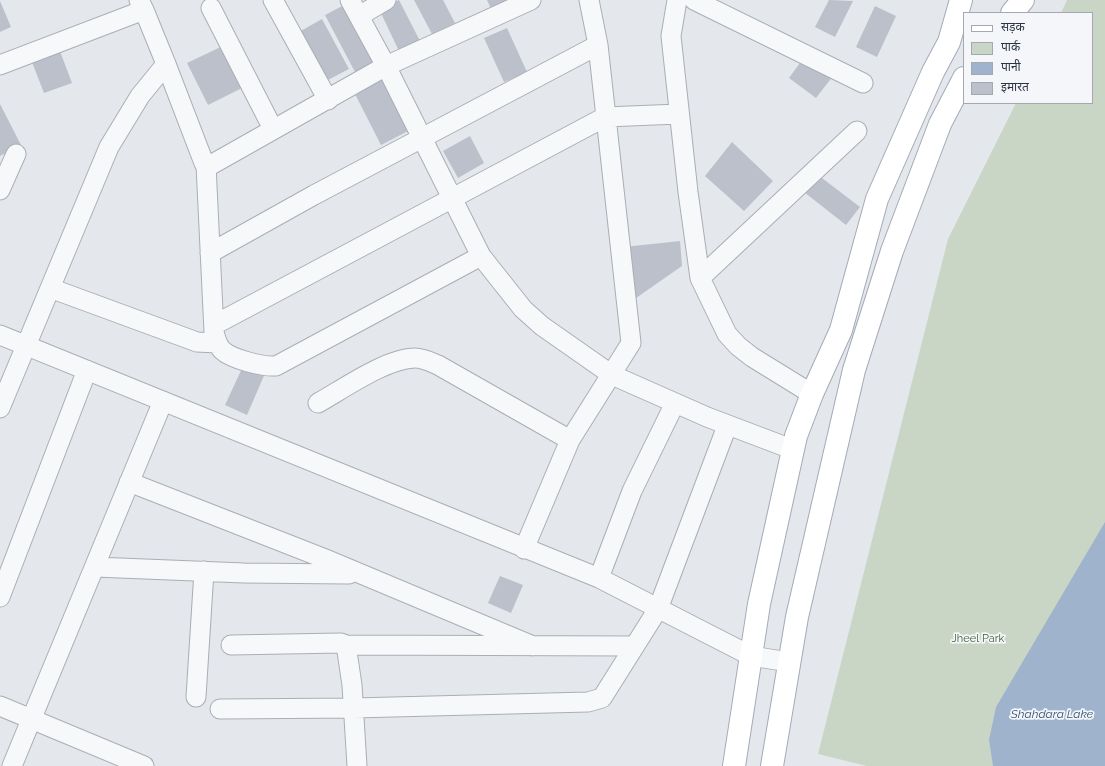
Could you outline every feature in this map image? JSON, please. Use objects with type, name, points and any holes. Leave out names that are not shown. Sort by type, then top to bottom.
[{"type":"main road","points":[[949,42],[961,0]]},
{"type":"main road","points":[[966,12],[972,0]]},
{"type":"main road","points":[[999,12],[1005,0]]},
{"type":"main road","points":[[1013,12],[1023,0]]},
{"type":"main road","points":[[734,766],[759,604],[796,436],[812,394],[841,330],[878,199],[933,72],[963,18]]},
{"type":"main road","points":[[772,766],[797,617],[854,370],[892,251],[937,132],[963,80]]},
{"type":"street","points":[[273,0],[328,100]]},
{"type":"street","points":[[386,0],[355,8],[386,66],[481,256],[518,303],[542,326],[612,374],[727,426],[794,450]]},
{"type":"street","points":[[206,165],[212,165],[386,66],[531,0]]},
{"type":"street","points":[[524,549],[570,440],[631,343],[598,45],[589,0]]},
{"type":"street","points":[[677,0],[671,36],[688,192],[700,278],[727,334],[738,346],[752,357],[812,394]]},
{"type":"street","points":[[694,0],[863,83]]},
{"type":"street","points":[[0,66],[141,5],[206,165],[215,334],[228,354],[259,366],[276,366],[481,256]]},
{"type":"street","points":[[212,8],[273,129]]},
{"type":"street","points":[[210,254],[314,195],[598,45]]},
{"type":"street","points":[[0,408],[109,147],[122,123],[140,96],[166,64]]},
{"type":"street","points":[[50,288],[197,342],[215,334],[453,198],[606,117],[679,114]]},
{"type":"street","points":[[700,278],[857,132]]},
{"type":"street","points":[[0,190],[16,154]]},
{"type":"street","points":[[0,335],[524,549],[599,578],[751,656],[789,662]]},
{"type":"street","points":[[318,403],[399,360],[416,358],[428,360],[438,365],[570,440]]},
{"type":"street","points":[[0,597],[86,370]]},
{"type":"street","points":[[12,766],[33,719],[163,401]]},
{"type":"street","points":[[599,578],[632,491],[675,403]]},
{"type":"street","points":[[220,709],[354,708],[597,700],[602,698],[658,609],[727,426]]},
{"type":"street","points":[[129,482],[360,574],[533,646]]},
{"type":"street","points":[[94,567],[360,574]]},
{"type":"street","points":[[196,696],[204,571]]},
{"type":"street","points":[[230,645],[341,643],[346,646],[634,646]]},
{"type":"street","points":[[346,646],[354,708],[357,766]]},
{"type":"street","points":[[0,706],[144,766]]},
{"type":"green space","name":"Jheel Park","points":[[1067,0],[1105,0],[1105,766],[867,766],[818,754],[948,239],[1016,104],[1093,104],[1093,12],[1061,12]]},
{"type":"water","name":"Shahdara Lake","points":[[1105,522],[1105,766],[993,766],[989,740],[996,707]]},
{"type":"building","points":[[399,0],[420,41],[399,51],[379,9]]},
{"type":"building","points":[[414,0],[443,0],[455,23],[432,34]]},
{"type":"building","points":[[487,0],[517,0],[492,11]]},
{"type":"building","points":[[829,0],[853,1],[835,37],[815,27]]},
{"type":"building","points":[[0,1],[11,27],[0,32]]},
{"type":"building","points":[[346,4],[376,61],[355,72],[325,15]]},
{"type":"building","points":[[875,6],[896,16],[877,57],[856,47]]},
{"type":"building","points":[[322,19],[349,69],[326,81],[299,32]]},
{"type":"building","points":[[507,28],[527,72],[504,82],[484,38]]},
{"type":"building","points":[[227,44],[248,85],[208,105],[187,63]]},
{"type":"building","points":[[58,46],[72,83],[44,93],[30,57]]},
{"type":"building","points":[[805,56],[833,76],[816,98],[789,78]]},
{"type":"building","points":[[383,77],[410,130],[381,145],[355,94]]},
{"type":"building","points":[[0,104],[21,145],[0,156]]},
{"type":"building","points":[[470,136],[484,163],[458,178],[443,151]]},
{"type":"building","points":[[732,142],[773,181],[744,211],[705,176]]},
{"type":"building","points":[[818,175],[860,207],[846,225],[804,192]]},
{"type":"building","points":[[680,241],[682,266],[636,298],[627,272],[624,247]]},
{"type":"building","points":[[245,362],[266,371],[247,415],[225,405]]},
{"type":"building","points":[[500,576],[523,585],[511,613],[488,603]]}]
